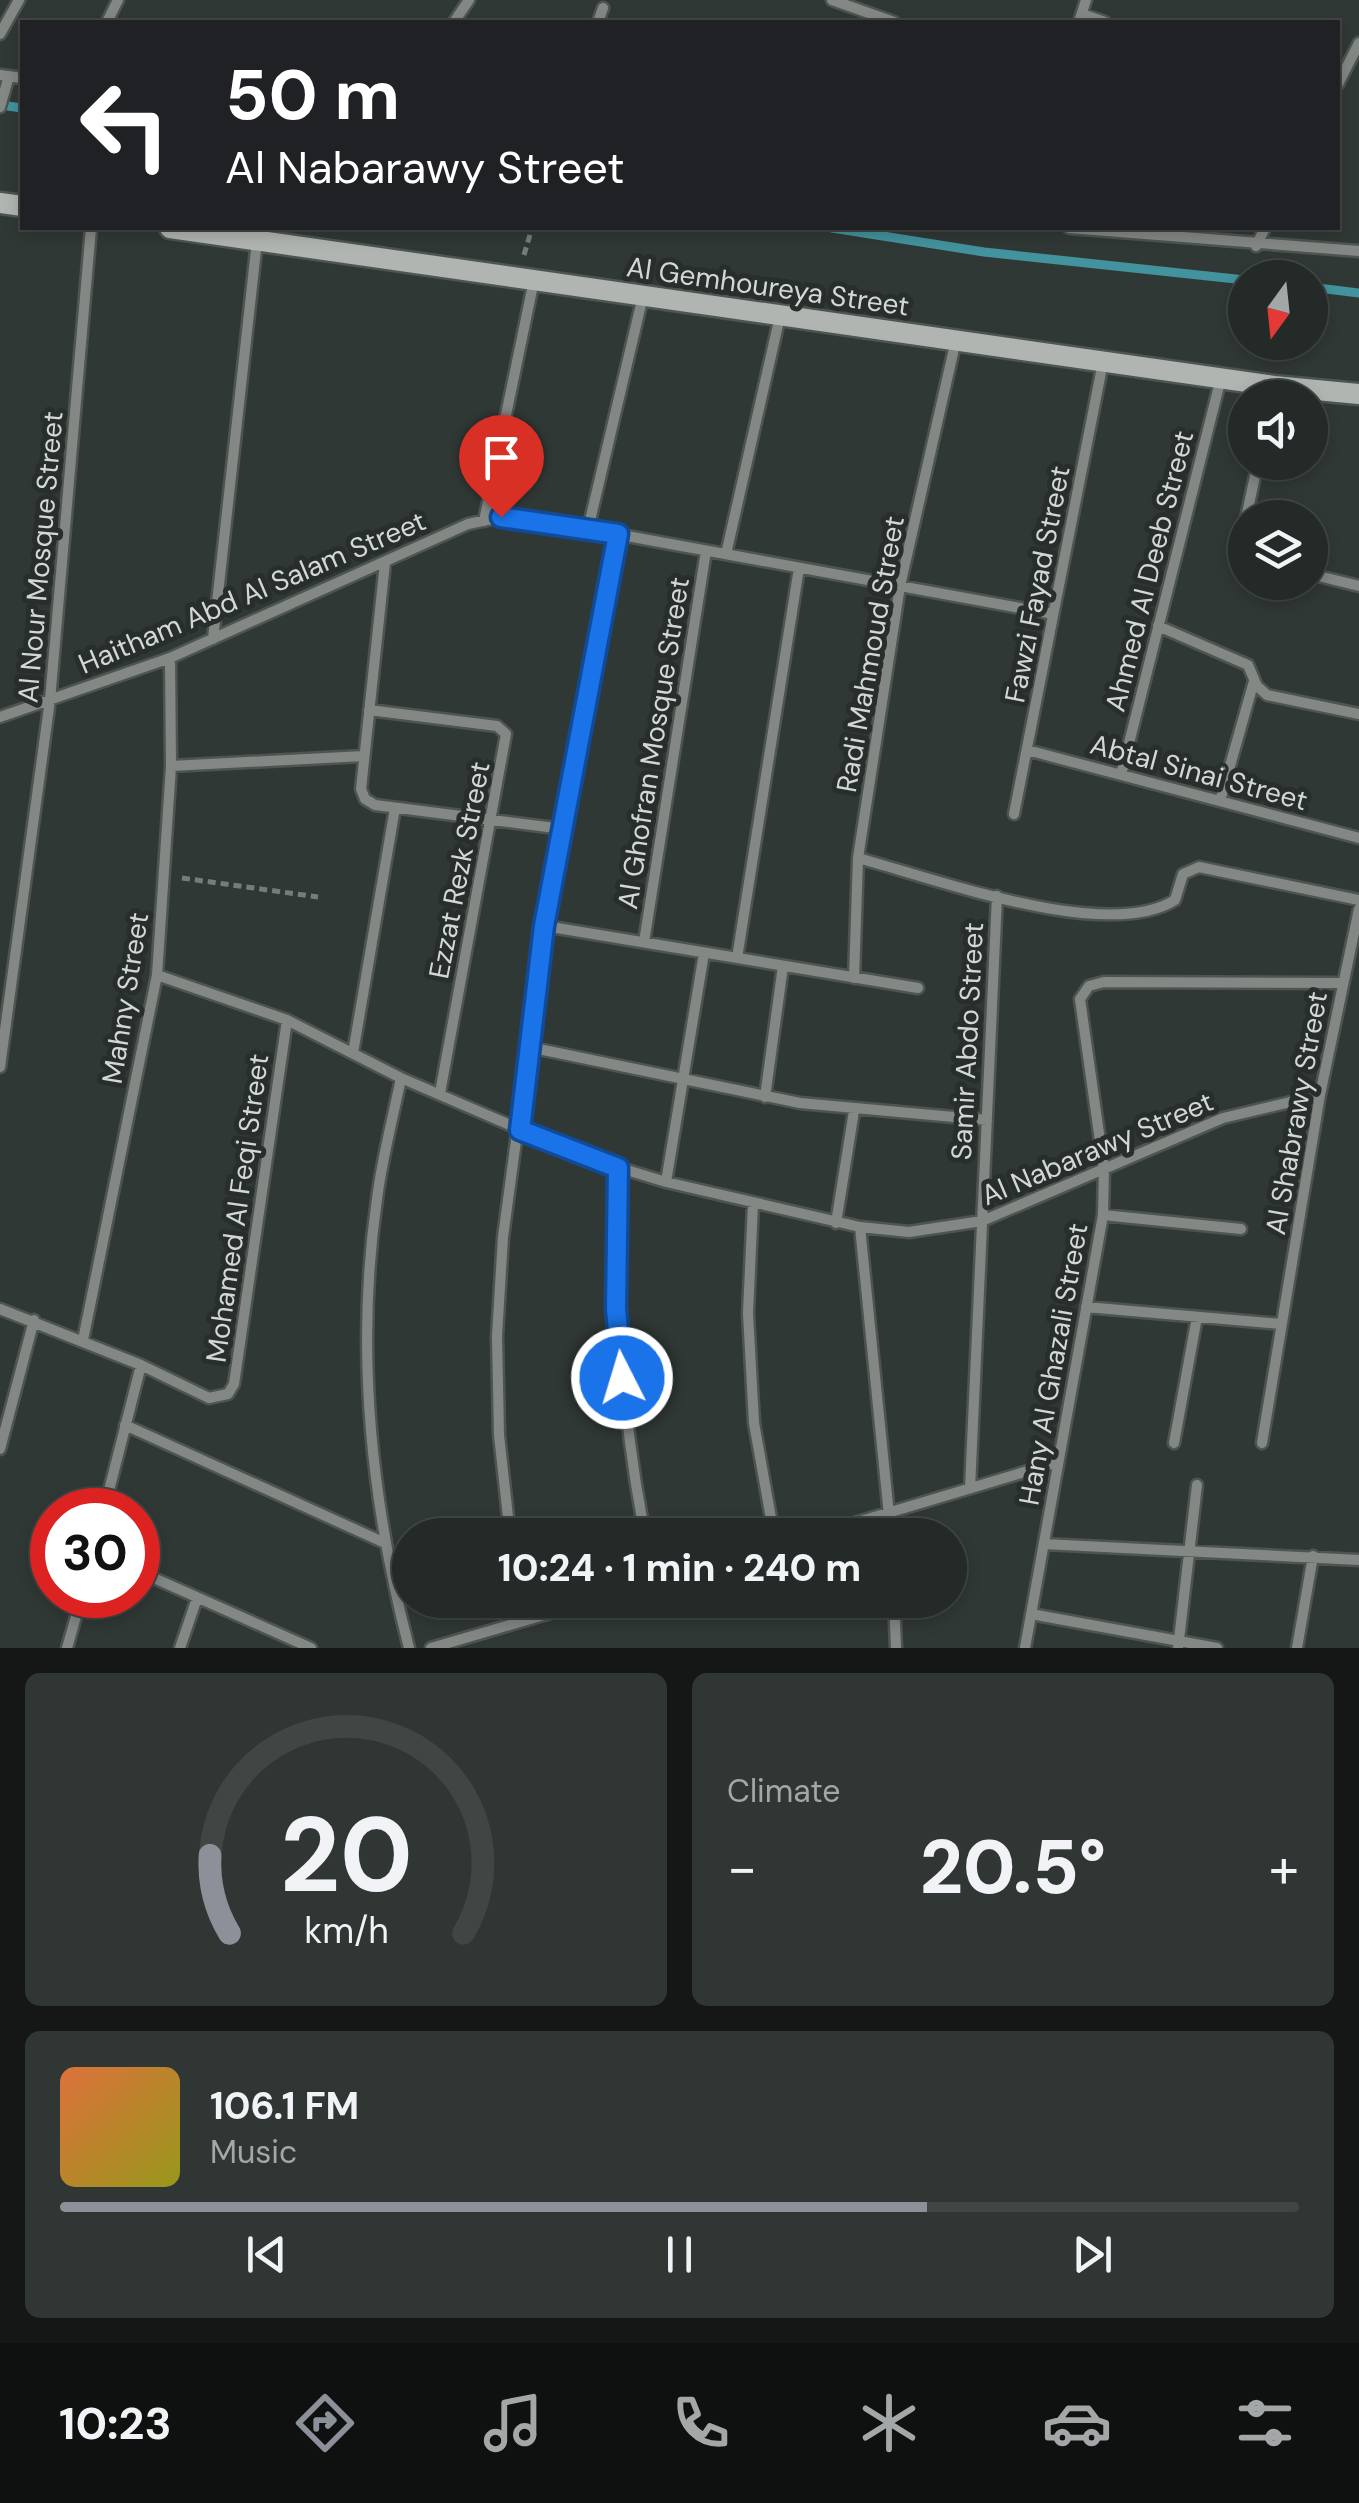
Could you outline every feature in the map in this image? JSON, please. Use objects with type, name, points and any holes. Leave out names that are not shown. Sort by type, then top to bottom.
[{"type":"main road","name":"Al Gemhoureya Street","points":[[185,230],[1228,380]]},
{"type":"main road","name":"Al Gemhoureya Street","points":[[1328,393],[1359,394]]},
{"type":"street","points":[[0,34],[19,0]]},
{"type":"street","points":[[832,0],[888,20]]},
{"type":"street","points":[[1080,18],[1086,0]]},
{"type":"street","points":[[599,20],[602,8]]},
{"type":"street","points":[[1340,80],[1359,43]]},
{"type":"street","points":[[2,101],[4,75]]},
{"type":"street","name":"Al Nour Mosque Street","points":[[0,1068],[50,700],[91,230]]},
{"type":"street","points":[[1140,230],[1256,246],[1359,250]]},
{"type":"street","points":[[1256,246],[1264,230]]},
{"type":"street","points":[[213,640],[258,240]]},
{"type":"street","points":[[484,521],[534,280]]},
{"type":"street","points":[[588,529],[644,296]]},
{"type":"street","points":[[726,554],[780,315]]},
{"type":"street","name":"Radi Mahmoud Street","points":[[854,978],[858,858],[900,586],[956,340]]},
{"type":"street","name":"Fawzi Fayad Street","points":[[1014,814],[1103,362]]},
{"type":"street","name":"Ahmed Al Deeb Street","points":[[1121,775],[1221,378]]},
{"type":"street","name":"Haitham Abd Al Salam Street","points":[[0,717],[170,658],[484,521],[534,519],[1054,614]]},
{"type":"street","points":[[508,1518],[499,1434],[497,1336],[503,1237],[544,926],[618,534]]},
{"type":"street","name":"Al Ghofran Mosque Street","points":[[644,942],[706,550]]},
{"type":"street","points":[[386,563],[361,788],[364,799],[395,808],[563,830]]},
{"type":"street","points":[[737,958],[799,568]]},
{"type":"street","points":[[1328,578],[1359,586]]},
{"type":"street","points":[[1158,626],[1243,662],[1268,695],[1359,714]]},
{"type":"street","name":"Mahny Street","points":[[83,1340],[157,975],[171,766],[170,658]]},
{"type":"street","points":[[1220,801],[1254,680]]},
{"type":"street","name":"Ezzat Rezk Street","points":[[369,710],[501,728],[506,738],[440,1093]]},
{"type":"street","name":"Abtal Sinai Street","points":[[1027,750],[1359,838]]},
{"type":"street","points":[[171,766],[364,756]]},
{"type":"street","points":[[353,1053],[395,808]]},
{"type":"street","points":[[858,858],[1060,911],[1156,909],[1174,900],[1183,874],[1199,868],[1359,900]]},
{"type":"street","name":"Samir Abdo Street","points":[[970,1488],[996,896]]},
{"type":"street","name":"Al Shabrawy Street","points":[[1262,1443],[1320,1095],[1343,983],[1353,967],[1359,910]]},
{"type":"street","points":[[544,926],[918,988]]},
{"type":"street","points":[[666,1182],[704,953]]},
{"type":"street","points":[[765,1097],[783,966]]},
{"type":"street","name":"Al Nabarawy Street","points":[[157,975],[287,1020],[401,1078],[618,1168],[860,1227],[909,1232],[982,1221],[1224,1118],[1320,1095]]},
{"type":"street","name":"Hany Al Ghazali Street","points":[[1025,1648],[1103,1214],[1104,1169],[1080,1000],[1089,986],[1104,982],[1343,983]]},
{"type":"street","name":"Mohamed Al Feqi Street","points":[[142,1365],[209,1398],[222,1398],[234,1384],[287,1020]]},
{"type":"street","points":[[530,1046],[765,1097],[854,1110],[986,1120]]},
{"type":"street","points":[[401,1078],[376,1198],[366,1320],[370,1443],[385,1543],[410,1648]]},
{"type":"street","points":[[836,1223],[854,1110]]},
{"type":"street","points":[[618,1168],[616,1308],[628,1447],[641,1518]]},
{"type":"street","points":[[753,1204],[748,1313],[753,1404],[771,1518]]},
{"type":"street","points":[[1103,1214],[1240,1229]]},
{"type":"street","points":[[860,1227],[890,1518]]},
{"type":"street","points":[[1086,1307],[1281,1324]]},
{"type":"street","points":[[0,1309],[142,1365],[109,1488]]},
{"type":"street","points":[[1174,1443],[1197,1317]]},
{"type":"street","points":[[0,1450],[34,1320]]},
{"type":"street","points":[[125,1425],[385,1543]]},
{"type":"street","points":[[873,1518],[1058,1462]]},
{"type":"street","points":[[1179,1644],[1197,1485]]},
{"type":"street","points":[[1044,1544],[1359,1560]]},
{"type":"street","points":[[1297,1648],[1313,1556]]},
{"type":"street","points":[[160,1581],[311,1648]]},
{"type":"street","points":[[180,1648],[197,1598]]},
{"type":"street","points":[[1031,1614],[1217,1648]]},
{"type":"street","points":[[67,1648],[75,1618]]},
{"type":"street","points":[[432,1648],[534,1618]]},
{"type":"street","points":[[895,1618],[896,1648]]},
{"type":"path","points":[[526,250],[531,230]]},
{"type":"path","points":[[164,876],[318,897]]},
{"type":"waterway","points":[[0,105],[20,108]]},
{"type":"waterway","points":[[845,230],[984,252],[1228,278]]},
{"type":"waterway","points":[[1328,289],[1359,293]]},
{"type":"route","points":[[501,517],[618,534],[544,926],[520,1130],[618,1168],[616,1308],[622,1378]]}]
